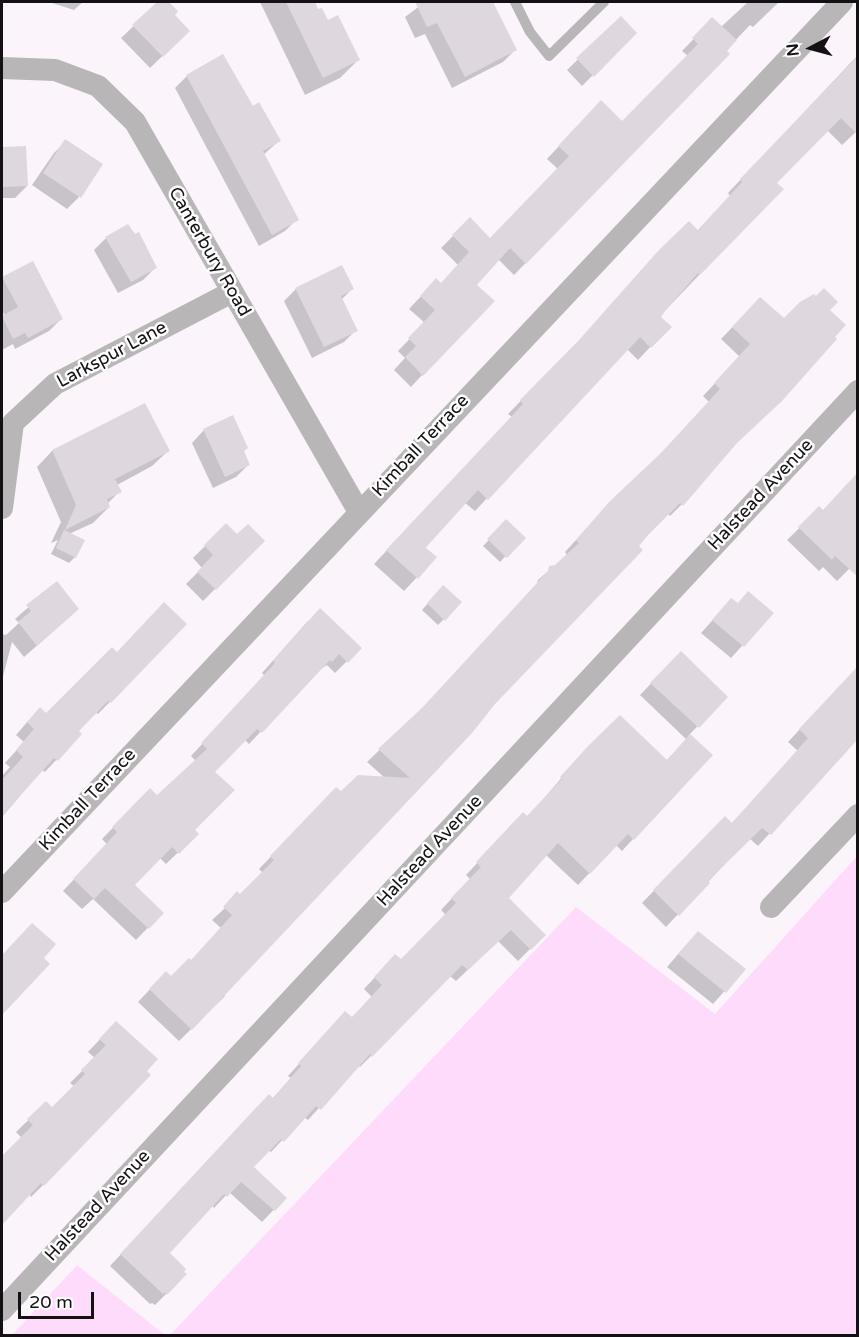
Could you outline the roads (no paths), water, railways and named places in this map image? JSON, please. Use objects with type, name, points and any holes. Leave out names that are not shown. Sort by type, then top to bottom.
[{"type":"street","name":"Kimball Terrace","points":[[2,892],[842,2]]},
{"type":"street","name":"Canterbury Road","points":[[2,68],[55,70],[98,87],[135,122],[359,512]]},
{"type":"street","name":"Larkspur Lane","points":[[2,508],[14,423],[30,407],[55,384],[232,292]]},
{"type":"street","name":"Halstead Avenue","points":[[2,1310],[858,391]]},
{"type":"street","points":[[771,907],[858,815]]},
{"type":"lane","points":[[516,2],[530,32],[549,56],[604,2]]}]
